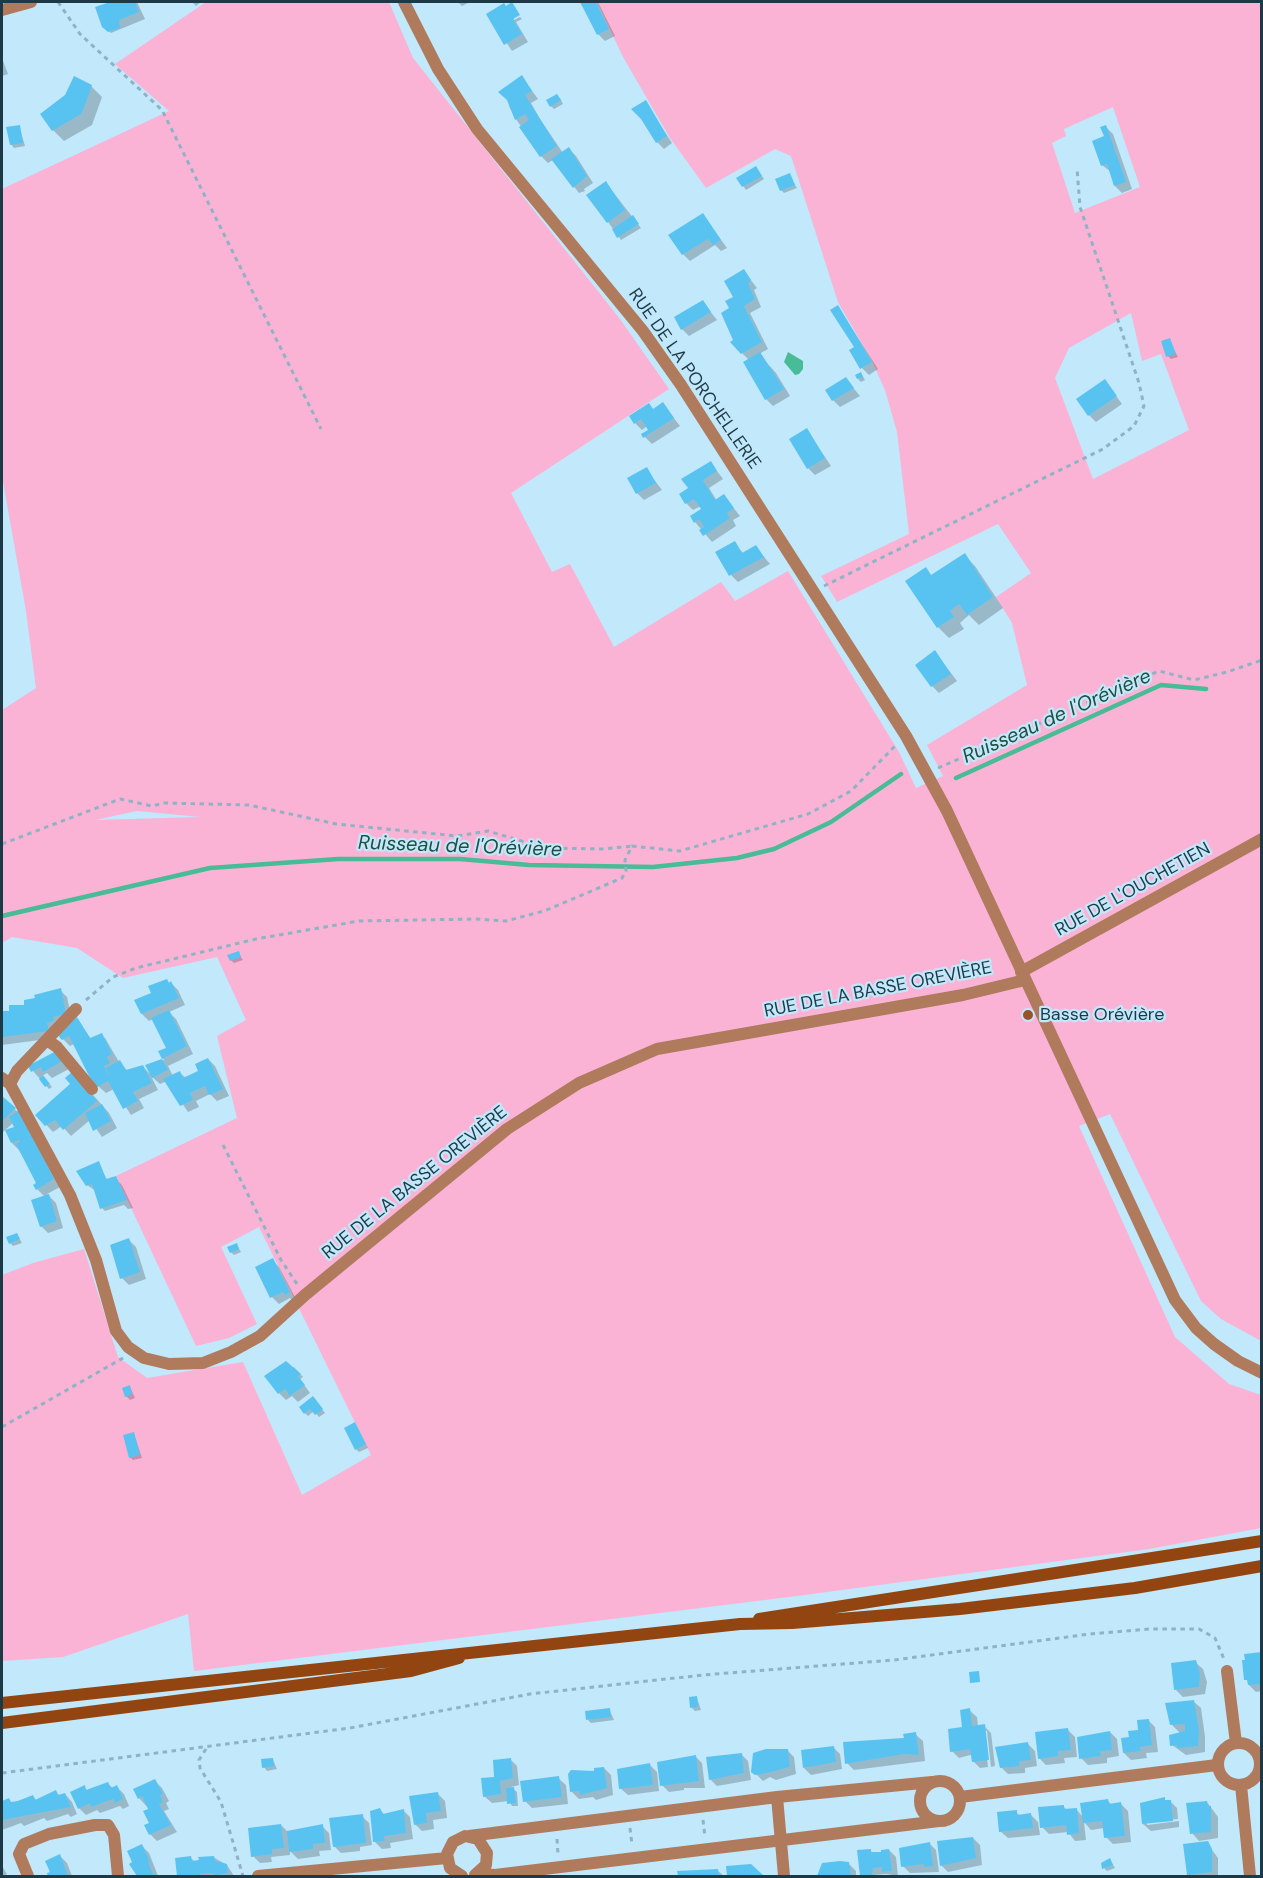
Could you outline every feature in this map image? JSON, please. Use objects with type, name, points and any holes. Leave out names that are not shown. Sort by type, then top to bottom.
[{"type":"main road","points":[[740,1623],[774,1615],[1262,1541]]},
{"type":"main road","points":[[2,1703],[491,1648],[740,1623],[792,1623],[960,1609],[1135,1588],[1262,1566]]},
{"type":"main road","points":[[2,1724],[411,1671],[491,1648]]},
{"type":"street","points":[[2,10],[31,2]]},
{"type":"street","name":"RUE DE LA PORCHELLERIE","points":[[404,2],[438,69],[477,129],[643,331],[729,457],[906,736],[937,790],[1175,1300],[1205,1336],[1238,1361],[1262,1373]]},
{"type":"street","name":"RUE DE L'OUCHETIEN","points":[[1023,976],[1262,839]]},
{"type":"street","name":"RUE DE LA BASSE OREVIÈRE","points":[[134,1352],[144,1358],[169,1364],[203,1363],[231,1352],[260,1336],[305,1295],[507,1129],[579,1083],[657,1049],[963,994],[1023,976]]},
{"type":"street","points":[[76,1009],[6,1081],[70,1195],[96,1260],[116,1331],[134,1352]]},
{"type":"street","points":[[48,1040],[57,1047],[92,1089]]},
{"type":"street","points":[[1227,1671],[1236,1743]]},
{"type":"street","points":[[1236,1743],[1252,1747],[1261,1759],[1255,1777],[1241,1785],[1225,1780],[1217,1765],[1222,1750],[1236,1743]]},
{"type":"street","points":[[960,1797],[1217,1765]]},
{"type":"street","points":[[932,1782],[922,1791],[920,1805],[926,1816],[939,1821]]},
{"type":"street","points":[[462,1876],[450,1868],[447,1858],[453,1842],[469,1836],[777,1797],[932,1782],[949,1783],[960,1797],[955,1814],[939,1821],[781,1842],[476,1876]]},
{"type":"street","points":[[1241,1785],[1251,1876]]},
{"type":"street","points":[[777,1797],[784,1876]]},
{"type":"street","points":[[28,1876],[19,1854],[24,1844],[49,1834],[95,1825],[108,1826],[114,1835],[118,1876]]},
{"type":"street","points":[[469,1836],[478,1839],[487,1851],[486,1865],[476,1876]]},
{"type":"street","points":[[258,1876],[447,1858]]},
{"type":"path","points":[[58,2],[80,34],[162,110],[321,429]]},
{"type":"path","points":[[814,591],[1103,449],[1134,426],[1144,406],[1139,383],[1080,207],[1077,168]]},
{"type":"path","points":[[936,768],[1160,671],[1194,680],[1262,660]]},
{"type":"path","points":[[2,844],[120,798],[152,806],[164,803],[249,805],[336,824],[457,836],[488,831],[545,848],[604,849],[632,846],[681,851],[808,814],[851,791],[906,736]]},
{"type":"path","points":[[76,1009],[113,977],[136,968],[256,939],[359,921],[476,919],[506,921],[544,911],[622,878],[632,846]]},
{"type":"path","points":[[223,1145],[281,1260],[305,1295]]},
{"type":"path","points":[[2,1427],[134,1352]]},
{"type":"path","points":[[2,1773],[65,1763],[207,1748],[350,1728],[530,1694],[703,1675],[894,1660],[1090,1634],[1149,1629],[1206,1631],[1215,1638],[1227,1671]]},
{"type":"path","points":[[207,1748],[199,1760],[200,1768],[221,1802],[243,1876]]},
{"type":"path","points":[[702,1806],[706,1850]]},
{"type":"path","points":[[628,1815],[634,1859]]},
{"type":"path","points":[[555,1824],[560,1867]]},
{"type":"shaded area","points":[[206,2],[389,2],[413,58],[620,319],[669,389],[511,493],[552,572],[570,564],[614,647],[721,582],[735,601],[788,571],[899,752],[916,788],[943,776],[927,745],[1027,685],[1012,623],[996,597],[1031,573],[998,524],[837,602],[821,576],[909,534],[897,432],[885,390],[872,361],[838,302],[791,156],[775,149],[706,188],[670,138],[623,57],[597,2],[1261,2],[1261,1341],[1221,1319],[1201,1301],[1110,1114],[1079,1126],[1175,1337],[1229,1384],[1261,1395],[1261,1528],[1149,1549],[797,1596],[194,1671],[188,1614],[63,1657],[2,1661],[2,1275],[33,1263],[84,1249],[118,1357],[147,1378],[243,1362],[302,1495],[371,1455],[259,1227],[221,1247],[257,1324],[229,1338],[196,1346],[116,1176],[237,1118],[217,1036],[246,1020],[217,957],[123,978],[77,948],[12,937],[2,943],[2,710],[36,688],[26,611],[2,476],[2,189],[169,111],[115,64]],"holes":[[[1113,107],[1140,187],[1075,213],[1052,143],[1066,136],[1064,129]],[[1131,313],[1142,361],[1161,354],[1189,430],[1093,479],[1055,378],[1069,348]],[[137,811],[201,817],[95,820]]]},
{"type":"shaded area","points":[[788,352],[803,361],[803,369],[799,374],[795,375],[784,362]]},
{"type":"building","points":[[110,2],[135,2],[139,12],[119,20],[120,28],[108,32],[102,27],[95,7]]},
{"type":"building","points":[[512,2],[520,15],[513,19],[522,34],[504,45],[486,14],[504,3],[506,6]]},
{"type":"building","points":[[580,2],[596,2],[609,29],[597,35]]},
{"type":"building","points":[[522,75],[532,91],[525,95],[557,146],[540,157],[519,127],[529,120],[525,114],[515,120],[507,100],[498,92]]},
{"type":"building","points":[[74,76],[92,85],[85,105],[81,114],[52,131],[40,114],[65,95]]},
{"type":"building","points":[[557,94],[561,100],[550,107],[546,100]]},
{"type":"building","points":[[646,100],[667,136],[656,143],[641,119],[631,109]]},
{"type":"building","points":[[20,125],[23,143],[10,145],[6,127]]},
{"type":"building","points":[[1106,125],[1126,182],[1114,186],[1107,164],[1101,166],[1092,141],[1104,136],[1100,127]]},
{"type":"building","points":[[569,147],[587,176],[573,188],[551,159]]},
{"type":"building","points":[[756,166],[762,176],[742,187],[736,178]]},
{"type":"building","points":[[790,173],[795,185],[780,191],[775,179]]},
{"type":"building","points":[[606,181],[625,210],[607,223],[586,195]]},
{"type":"building","points":[[703,213],[721,240],[713,245],[708,239],[682,255],[668,235]]},
{"type":"building","points":[[633,215],[639,224],[617,238],[612,229]]},
{"type":"building","points":[[744,269],[751,280],[748,283],[755,299],[744,306],[762,342],[741,354],[730,342],[733,340],[721,313],[729,308],[725,301],[733,297],[724,281]]},
{"type":"building","points":[[703,300],[711,312],[681,330],[674,317]]},
{"type":"building","points":[[838,305],[872,362],[860,369],[849,350],[854,347],[830,310]]},
{"type":"building","points":[[1170,338],[1176,354],[1166,357],[1161,341]]},
{"type":"building","points":[[760,352],[784,389],[765,400],[743,362]]},
{"type":"building","points":[[861,372],[863,377],[857,379],[855,375]]},
{"type":"building","points":[[846,377],[854,388],[832,401],[825,390]]},
{"type":"building","points":[[1105,379],[1117,396],[1088,416],[1076,399]]},
{"type":"building","points":[[663,402],[674,418],[643,438],[641,434],[648,430],[641,419],[634,424],[629,416],[649,403],[653,409]]},
{"type":"building","points":[[807,428],[825,458],[807,469],[789,439]]},
{"type":"building","points":[[711,461],[717,471],[703,480],[715,500],[724,494],[734,508],[727,513],[730,518],[703,536],[699,530],[704,527],[699,519],[694,523],[690,516],[701,509],[694,499],[685,504],[679,494],[688,488],[681,479]]},
{"type":"building","points":[[647,467],[656,483],[636,494],[627,478]]},
{"type":"building","points":[[735,541],[742,553],[756,545],[764,557],[729,576],[715,552]]},
{"type":"building","points":[[965,553],[993,597],[967,615],[959,604],[950,611],[954,617],[937,628],[905,581],[926,567],[931,575]]},
{"type":"building","points":[[935,650],[951,674],[931,687],[915,665]]},
{"type":"building","points":[[239,951],[241,957],[230,961],[227,955]]},
{"type":"building","points":[[167,979],[169,983],[171,981],[179,998],[141,1014],[134,1000],[151,993],[148,986]]},
{"type":"building","points":[[61,988],[66,1014],[53,1017],[54,1021],[47,1023],[49,1031],[2,1037],[2,1011],[9,1011],[9,1005],[24,1005],[24,1000],[35,998],[34,995]]},
{"type":"building","points":[[169,1010],[187,1046],[162,1059],[158,1051],[166,1048],[151,1018]]},
{"type":"building","points":[[77,1017],[90,1038],[102,1033],[112,1054],[107,1057],[110,1063],[104,1066],[110,1078],[106,1068],[120,1060],[126,1070],[143,1065],[152,1083],[133,1092],[138,1101],[123,1109],[108,1081],[97,1087],[69,1036],[62,1040],[60,1038],[58,1034]]},
{"type":"building","points":[[56,1051],[63,1061],[43,1072],[41,1067],[31,1072],[28,1066]]},
{"type":"building","points":[[208,1058],[223,1089],[209,1095],[205,1086],[190,1093],[193,1100],[180,1106],[163,1079],[180,1071],[183,1078],[198,1071],[195,1064]]},
{"type":"building","points":[[162,1059],[168,1070],[152,1078],[145,1065]]},
{"type":"building","points":[[73,1071],[97,1101],[63,1130],[55,1120],[45,1126],[35,1115],[70,1084],[65,1078]]},
{"type":"building","points":[[43,1075],[50,1084],[45,1087],[39,1079]]},
{"type":"building","points":[[2,1096],[16,1108],[2,1121]]},
{"type":"building","points":[[102,1104],[111,1121],[93,1131],[85,1113]]},
{"type":"building","points":[[19,1110],[54,1179],[36,1190],[33,1185],[36,1183],[16,1144],[20,1142],[19,1140],[11,1143],[5,1130],[14,1127],[9,1117]]},
{"type":"building","points":[[99,1161],[106,1179],[116,1176],[127,1200],[100,1209],[92,1184],[86,1186],[76,1171]]},
{"type":"building","points":[[49,1194],[57,1221],[40,1227],[31,1200]]},
{"type":"building","points":[[17,1233],[20,1239],[9,1244],[6,1237]]},
{"type":"building","points":[[129,1238],[140,1272],[120,1279],[110,1245]]},
{"type":"building","points":[[237,1243],[239,1249],[230,1253],[227,1247]]},
{"type":"building","points":[[273,1258],[290,1292],[285,1295],[283,1292],[270,1298],[255,1267]]},
{"type":"building","points":[[286,1361],[301,1374],[298,1376],[305,1385],[290,1396],[285,1389],[278,1394],[264,1376]]},
{"type":"building","points":[[130,1385],[132,1395],[125,1397],[122,1388]]},
{"type":"building","points":[[313,1396],[323,1409],[315,1415],[310,1409],[304,1414],[299,1407]]},
{"type":"building","points":[[355,1422],[366,1444],[355,1450],[344,1428]]},
{"type":"building","points":[[134,1432],[140,1455],[129,1458],[123,1435]]},
{"type":"building","points":[[1262,1652],[1262,1684],[1248,1685],[1247,1680],[1244,1680],[1242,1660],[1245,1660],[1244,1654]]},
{"type":"building","points":[[1196,1660],[1200,1674],[1199,1687],[1174,1690],[1171,1663]]},
{"type":"building","points":[[979,1671],[980,1682],[970,1683],[969,1672]]},
{"type":"building","points":[[697,1696],[698,1707],[690,1708],[689,1697]]},
{"type":"building","points":[[1194,1700],[1199,1730],[1198,1746],[1177,1748],[1177,1745],[1170,1746],[1169,1735],[1185,1731],[1185,1724],[1170,1725],[1165,1703]]},
{"type":"building","points":[[610,1708],[611,1717],[586,1720],[585,1711]]},
{"type":"building","points":[[970,1708],[972,1726],[985,1724],[989,1760],[972,1762],[970,1749],[950,1752],[948,1729],[962,1727],[960,1710]]},
{"type":"building","points":[[1149,1719],[1152,1745],[1140,1747],[1141,1751],[1123,1753],[1121,1738],[1129,1737],[1128,1731],[1138,1730],[1137,1720]]},
{"type":"building","points":[[1068,1728],[1071,1750],[1058,1751],[1058,1756],[1038,1759],[1035,1732]]},
{"type":"building","points":[[1110,1731],[1112,1750],[1100,1751],[1101,1756],[1079,1759],[1077,1737]]},
{"type":"building","points":[[916,1732],[919,1755],[904,1754],[845,1764],[843,1742],[904,1738],[903,1734]]},
{"type":"building","points":[[1028,1742],[1031,1760],[1019,1761],[1019,1766],[1000,1768],[995,1747]]},
{"type":"building","points":[[834,1746],[836,1762],[803,1768],[801,1750]]},
{"type":"building","points":[[766,1749],[788,1749],[790,1767],[755,1775],[751,1772],[753,1753]]},
{"type":"building","points":[[742,1753],[744,1773],[709,1780],[706,1757]]},
{"type":"building","points":[[696,1755],[699,1781],[660,1786],[657,1762]]},
{"type":"building","points":[[273,1758],[274,1766],[262,1768],[261,1759]]},
{"type":"building","points":[[511,1758],[513,1778],[500,1781],[501,1794],[483,1797],[481,1778],[494,1777],[493,1760]]},
{"type":"building","points":[[650,1763],[653,1785],[619,1789],[617,1769]]},
{"type":"building","points":[[604,1767],[607,1788],[580,1795],[580,1791],[570,1792],[568,1774],[571,1770],[594,1771],[594,1768]]},
{"type":"building","points":[[559,1776],[562,1797],[523,1802],[520,1781]]},
{"type":"building","points":[[155,1779],[163,1794],[160,1795],[163,1802],[159,1804],[171,1825],[149,1835],[144,1825],[149,1823],[143,1811],[148,1809],[142,1796],[138,1799],[133,1789]]},
{"type":"building","points":[[108,1782],[111,1788],[117,1785],[123,1799],[115,1803],[113,1799],[91,1807],[90,1803],[78,1809],[70,1792],[85,1785],[86,1790]]},
{"type":"building","points":[[514,1787],[516,1803],[507,1804],[506,1788]]},
{"type":"building","points":[[56,1790],[58,1795],[65,1793],[71,1807],[2,1820],[2,1801],[9,1798],[11,1802],[18,1801],[33,1795],[35,1800]]},
{"type":"building","points":[[438,1792],[441,1811],[426,1813],[427,1823],[414,1825],[409,1796]]},
{"type":"building","points":[[1165,1797],[1165,1800],[1171,1800],[1173,1821],[1142,1824],[1140,1803]]},
{"type":"building","points":[[1108,1799],[1109,1804],[1121,1802],[1125,1836],[1104,1838],[1102,1821],[1083,1823],[1080,1803]]},
{"type":"building","points":[[1207,1801],[1208,1806],[1211,1806],[1211,1832],[1190,1834],[1186,1803]]},
{"type":"building","points":[[1064,1805],[1064,1809],[1077,1808],[1079,1833],[1067,1835],[1066,1825],[1040,1828],[1038,1807]]},
{"type":"building","points":[[380,1808],[383,1814],[404,1809],[406,1833],[384,1836],[385,1841],[373,1842],[370,1811]]},
{"type":"building","points":[[1017,1810],[1017,1815],[1031,1813],[1033,1828],[999,1832],[997,1812]]},
{"type":"building","points":[[363,1814],[366,1843],[333,1847],[329,1818]]},
{"type":"building","points":[[281,1824],[284,1848],[272,1849],[272,1854],[251,1857],[248,1828]]},
{"type":"building","points":[[323,1824],[325,1843],[313,1844],[313,1849],[289,1852],[287,1831]]},
{"type":"building","points":[[973,1837],[976,1858],[940,1866],[937,1841]]},
{"type":"building","points":[[1208,1841],[1212,1849],[1212,1872],[1187,1875],[1183,1844]]},
{"type":"building","points":[[930,1842],[933,1866],[924,1867],[924,1864],[901,1867],[899,1848]]},
{"type":"building","points":[[142,1844],[154,1876],[137,1876],[129,1864],[132,1862],[127,1851]]},
{"type":"building","points":[[871,1849],[871,1852],[881,1852],[881,1850],[889,1849],[892,1871],[882,1872],[882,1867],[873,1868],[872,1875],[860,1876],[857,1850]]},
{"type":"building","points":[[60,1854],[68,1876],[48,1876],[47,1873],[50,1872],[45,1861]]},
{"type":"building","points":[[191,1856],[192,1861],[199,1860],[198,1857],[214,1856],[215,1861],[227,1864],[228,1873],[214,1876],[213,1873],[200,1874],[200,1876],[177,1876],[175,1858]]},
{"type":"building","points":[[1110,1858],[1113,1865],[1102,1869],[1101,1863]]},
{"type":"building","points":[[849,1862],[851,1876],[817,1876],[822,1863]]},
{"type":"building","points":[[751,1864],[764,1876],[727,1876],[726,1866]]},
{"type":"building","points":[[718,1869],[719,1876],[678,1876],[677,1871]]},
{"type":"waterway","name":"Ruisseau de l'Orévière","points":[[956,778],[1161,685],[1206,689]]},
{"type":"waterway","name":"Ruisseau de l'Orévière","points":[[2,916],[210,868],[338,859],[460,859],[529,865],[653,867],[737,858],[774,849],[831,822],[901,774]]},
{"type":"place","name":"Basse Orévière","points":[[1028,1015]]}]
